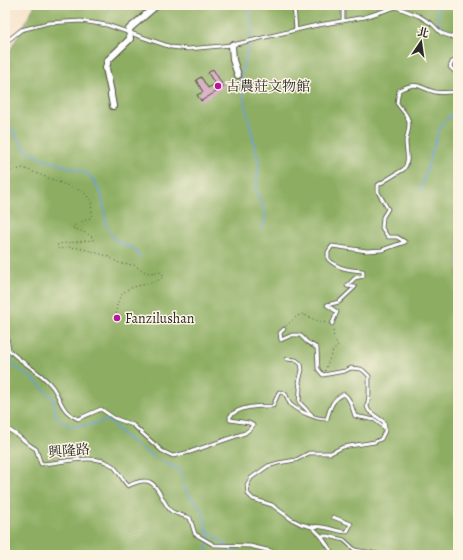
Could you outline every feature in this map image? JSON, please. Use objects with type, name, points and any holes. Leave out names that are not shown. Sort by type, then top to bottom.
[{"type":"street","points":[[113,106],[106,68],[108,60],[130,39],[129,29],[157,5]]},
{"type":"street","points":[[232,45],[233,60],[238,75]]},
{"type":"lane","points":[[294,5],[296,30]]},
{"type":"lane","points":[[343,5],[343,21]]},
{"type":"lane","points":[[5,43],[21,30],[48,23],[81,21],[107,25],[171,47],[188,49],[232,45],[296,30],[365,17],[396,6],[419,16],[432,24],[441,33],[458,39]]},
{"type":"lane","points":[[458,59],[452,62],[450,68],[458,74]]},
{"type":"lane","points":[[332,324],[337,312],[327,305],[339,302],[355,287],[347,286],[355,278],[362,276],[363,271],[341,268],[333,264],[328,259],[328,252],[332,246],[367,251],[382,250],[404,242],[397,237],[388,237],[382,228],[383,216],[388,209],[378,192],[378,185],[404,170],[406,166],[408,156],[406,140],[409,130],[409,120],[397,103],[399,90],[409,86],[420,85],[437,92],[454,92],[458,89]]},
{"type":"lane","points":[[284,329],[280,333],[281,340],[300,335],[307,342],[317,348],[318,369],[323,376],[345,371],[351,368],[361,369],[364,371],[369,376],[369,396],[367,407],[369,411],[384,422],[385,431],[381,439],[375,442],[343,447],[331,453],[309,453],[296,460],[268,466],[251,478],[247,485],[248,494],[253,499],[272,505],[291,519],[312,527],[321,536],[334,555]]},
{"type":"lane","points":[[5,335],[7,337],[9,350],[50,384],[58,394],[60,404],[70,415],[78,419],[101,410],[114,418],[133,424],[169,455],[173,456],[190,452],[245,433],[252,425],[249,423],[230,420],[230,416],[234,412],[247,408],[273,406],[279,392],[283,392],[287,395],[289,402],[297,409],[322,420],[328,419],[330,407],[333,401],[344,394],[351,402],[355,416],[375,420],[385,428]]},
{"type":"lane","points":[[287,359],[296,360],[301,364],[302,370],[299,382],[299,402],[313,416]]},
{"type":"lane","name":"興隆路","points":[[5,428],[36,449],[41,464],[84,459],[104,460],[114,467],[122,480],[128,486],[141,480],[148,481],[156,486],[171,511],[190,518],[196,534],[214,546],[250,546],[288,555]]},
{"type":"lane","points":[[312,527],[318,525],[339,532],[347,532],[351,524],[333,517]]},
{"type":"lane","points":[[321,536],[329,536],[344,540],[355,550],[384,555]]},
{"type":"path","points":[[5,182],[11,171],[24,168],[84,192],[91,201],[92,215],[90,218],[75,225],[73,228],[88,234],[93,238],[91,241],[58,244],[57,247],[59,249],[74,248],[87,250],[107,256],[121,264],[134,266],[144,272],[158,272],[163,274],[163,277],[160,279],[124,291],[116,307],[117,318]]},
{"type":"path","points":[[284,329],[297,316],[302,314],[320,322],[332,324],[334,340],[338,346],[332,352],[323,376]]},
{"type":"green space","points":[[35,5],[458,5],[458,555],[5,555],[5,60]]},
{"type":"building","name":"古農莊文物館","points":[[213,69],[224,87],[201,101],[197,95],[203,92],[196,80],[201,77],[208,88],[215,84],[208,73]]},
{"type":"waterway","points":[[245,5],[250,12],[252,30],[240,81],[259,164],[256,190],[266,215],[262,229]]},
{"type":"waterway","points":[[438,5],[438,23],[449,31],[458,30]]},
{"type":"waterway","points":[[420,191],[440,127],[458,107]]},
{"type":"waterway","points":[[5,118],[24,148],[41,158],[87,173],[101,193],[106,224],[110,233],[116,241],[133,248],[140,257]]},
{"type":"waterway","points":[[5,331],[8,338]]},
{"type":"waterway","points":[[11,353],[11,363],[34,380],[53,398],[56,417],[69,426],[84,426],[109,420],[133,443],[160,460],[180,470],[186,491],[202,510],[209,536],[206,555]]},
{"type":"waterway","points":[[208,531],[233,551],[252,555]]},
{"type":"place","name":"古農莊文物館","points":[[218,86]]},
{"type":"place","name":"Fanzilushan","points":[[117,318]]}]
